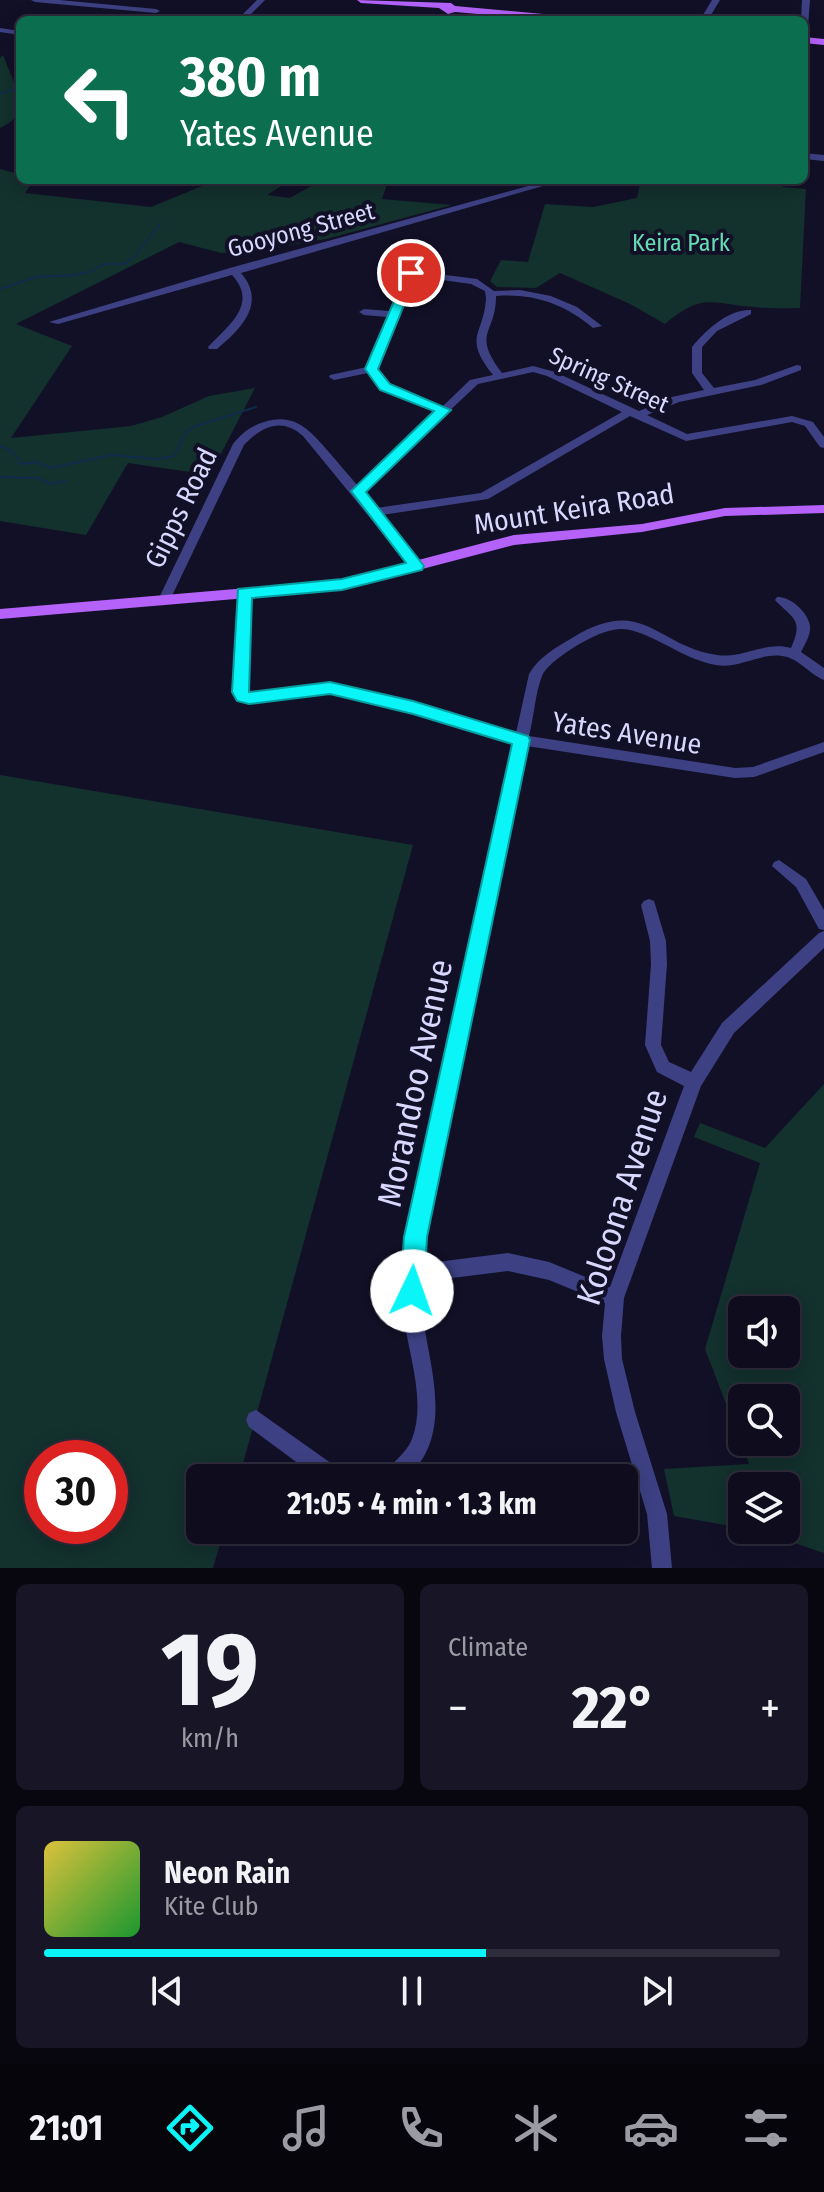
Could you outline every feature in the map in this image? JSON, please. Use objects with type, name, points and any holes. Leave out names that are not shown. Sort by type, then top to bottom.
[{"type":"main road","points":[[361,0],[510,16]]},
{"type":"main road","name":"Mount Keira Road","points":[[0,614],[342,585],[514,540],[642,528],[725,512],[824,509]]},
{"type":"street","points":[[35,0],[156,11]]},
{"type":"street","points":[[152,16],[165,0]]},
{"type":"street","points":[[245,16],[261,0]]},
{"type":"street","name":"Gooyong Street","points":[[54,322],[545,184]]},
{"type":"street","points":[[371,369],[417,253]]},
{"type":"street","points":[[213,347],[229,334],[247,303],[247,289],[233,270]]},
{"type":"street","points":[[411,273],[474,281],[491,294],[534,292],[582,314],[597,326]]},
{"type":"street","points":[[491,294],[480,334],[483,353],[498,375]]},
{"type":"street","points":[[364,312],[394,314]]},
{"type":"street","points":[[712,393],[697,373],[697,347],[713,329],[747,312]]},
{"type":"street","points":[[375,512],[484,496],[633,414],[664,403],[767,382],[797,368]]},
{"type":"street","points":[[334,377],[371,369]]},
{"type":"street","points":[[371,369],[385,387],[444,410]]},
{"type":"street","name":"Spring Street","points":[[358,491],[474,382],[539,369],[689,438],[798,419],[809,424],[824,445]]},
{"type":"street","name":"Gipps Road","points":[[164,600],[243,439],[273,423],[290,422],[303,431],[358,491]]},
{"type":"street","points":[[358,491],[416,566]]},
{"type":"street","name":"Yates Avenue","points":[[244,593],[241,692],[244,698],[330,688],[422,709],[522,740],[742,774],[824,747]]},
{"type":"street","points":[[781,600],[794,609],[804,624],[804,634],[794,654],[824,675]]},
{"type":"street","name":"Morandoo Avenue","points":[[407,1464],[417,1454],[428,1420],[412,1309],[412,1274],[419,1221],[539,668],[594,629],[618,624],[635,625],[696,653],[724,661],[738,661],[766,652],[794,654]]},
{"type":"street","points":[[779,866],[801,883],[824,924]]},
{"type":"street","points":[[649,905],[658,941],[659,964],[653,1045],[663,1067],[694,1082]]},
{"type":"street","name":"Koloona Avenue","points":[[662,1568],[658,1511],[615,1373],[611,1335],[615,1298],[694,1082],[728,1028],[824,938]]},
{"type":"street","points":[[412,1274],[508,1262],[549,1271],[615,1298]]},
{"type":"street","points":[[256,1420],[316,1464]]},
{"type":"green space","points":[[3,55],[16,84],[16,115],[0,128],[0,58]]},
{"type":"green space","points":[[0,169],[15,173],[16,184],[31,184],[25,193],[151,207],[207,184],[284,184],[267,195],[290,198],[313,185],[387,184],[382,199],[452,205],[326,239],[252,252],[221,253],[179,242],[16,324],[72,346],[11,438],[131,426],[162,417],[209,396],[255,388],[210,475],[128,463],[86,535],[0,521]]},
{"type":"green space","name":"Keira Park","points":[[640,184],[782,184],[783,187],[806,189],[800,308],[707,302],[689,307],[665,324],[630,304],[560,273],[536,288],[497,287],[490,281],[501,260],[528,262],[545,204],[593,207],[637,198]]},
{"type":"green space","points":[[0,775],[413,845],[243,1464],[186,1464],[186,1544],[220,1544],[213,1568],[0,1568]]},
{"type":"green space","points":[[824,1084],[824,1553],[797,1544],[800,1544],[800,1472],[728,1472],[728,1526],[674,1516],[664,1469],[749,1464],[746,1456],[800,1456],[800,1384],[728,1384],[728,1409],[705,1349],[760,1163],[694,1137],[700,1123],[765,1148]]},
{"type":"waterway","points":[[0,94],[16,88]]},
{"type":"waterway","points":[[0,289],[36,277],[74,275],[90,272],[104,264],[124,264],[135,256],[160,224]]},
{"type":"waterway","points":[[0,446],[12,451],[21,464],[36,462],[51,468],[111,455],[157,459],[174,456],[186,432],[193,427],[256,407]]},
{"type":"waterway","points":[[0,477],[39,478],[50,484],[66,481]]},
{"type":"route","points":[[411,273],[371,369],[385,387],[444,410],[358,491],[416,566],[342,585],[244,593],[241,696],[249,698],[330,688],[413,707],[522,740],[415,1237],[412,1291]]}]
